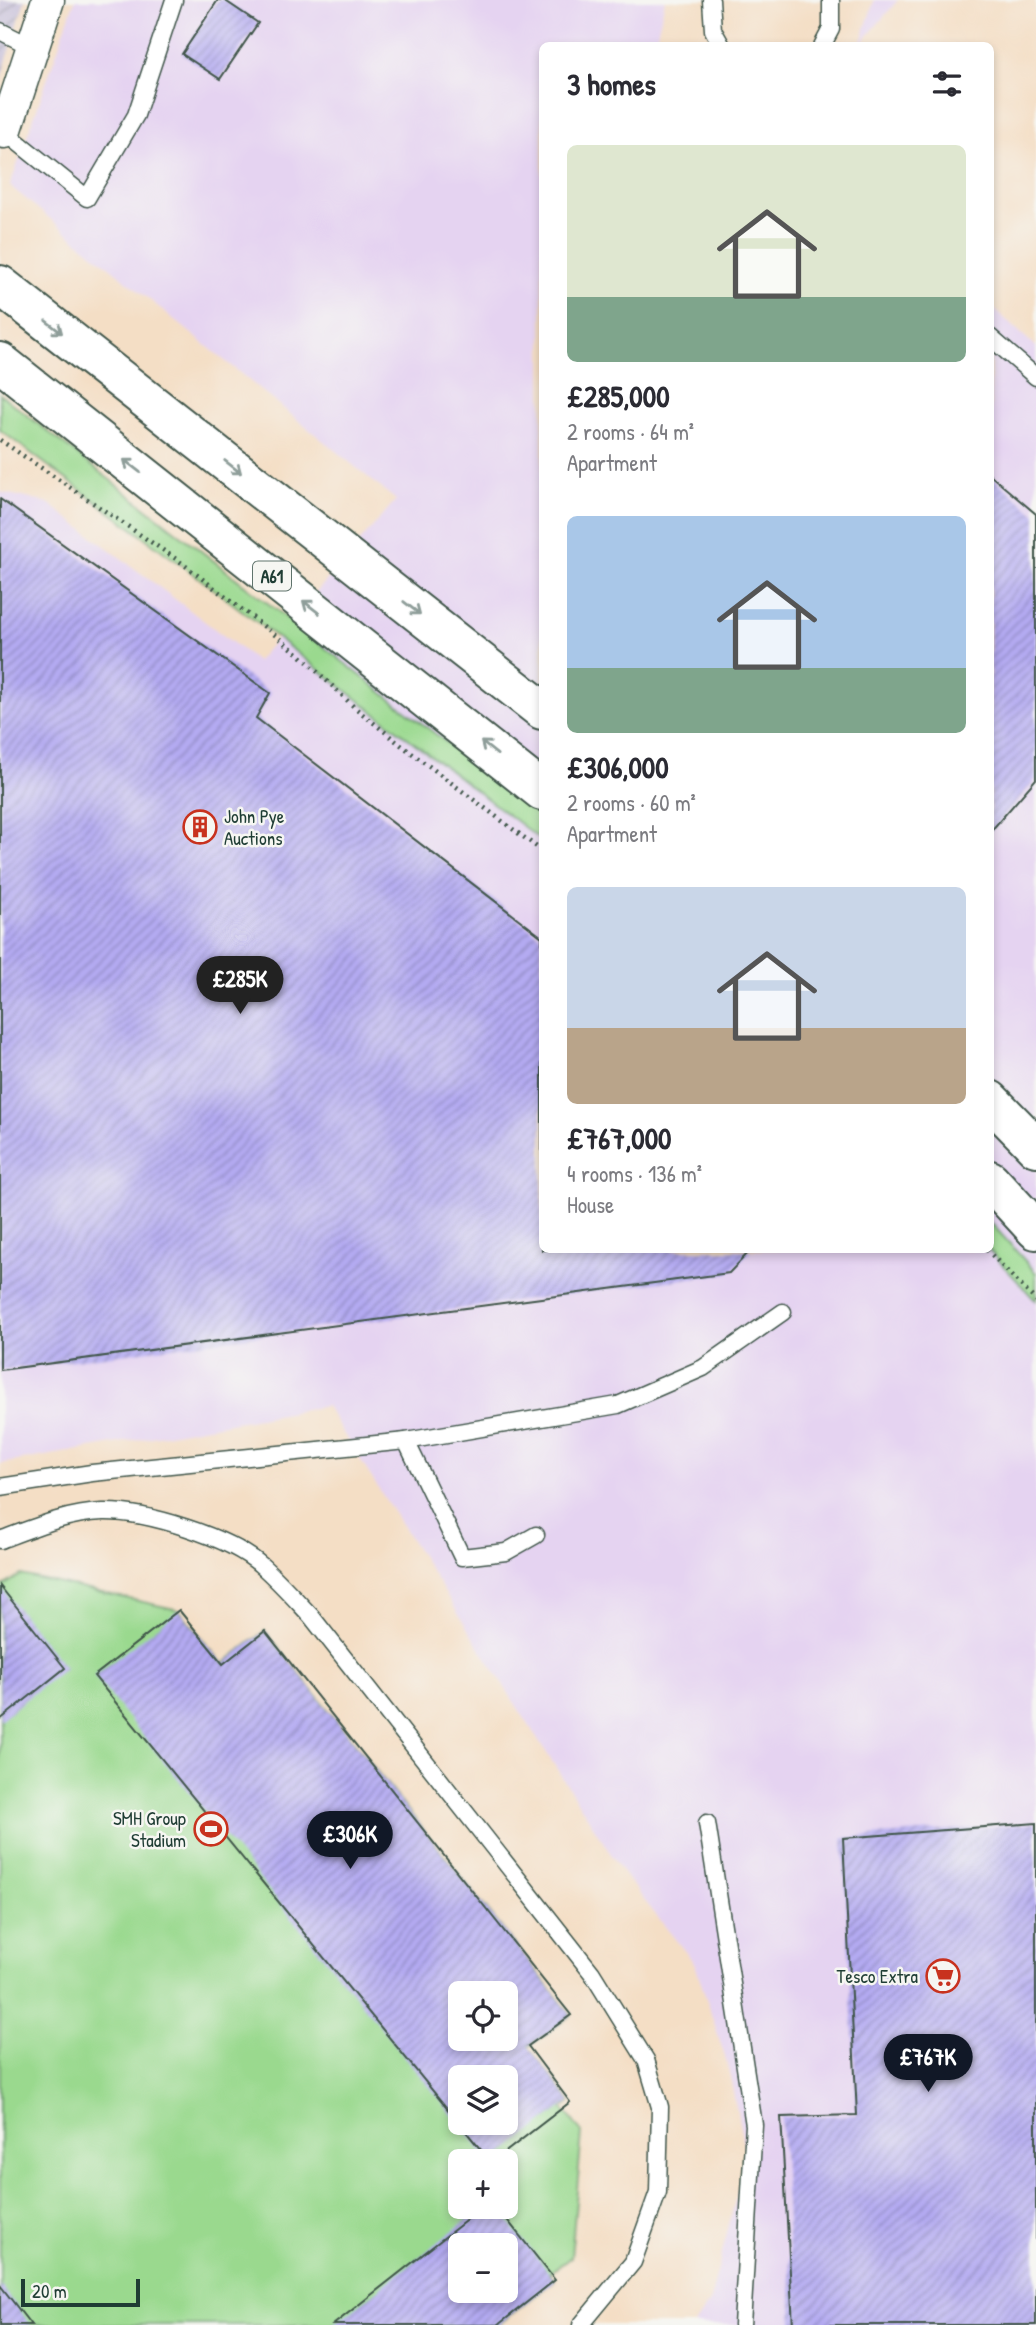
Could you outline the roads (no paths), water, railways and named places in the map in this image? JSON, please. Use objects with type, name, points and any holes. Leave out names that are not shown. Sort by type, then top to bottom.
[{"type":"highway","points":[[0,285],[539,708]]},
{"type":"highway","name":"A61","points":[[0,362],[539,788]]},
{"type":"highway","points":[[994,1104],[1036,1147]]},
{"type":"highway","points":[[994,1184],[1036,1230]]},
{"type":"street","points":[[5,132],[48,0]]},
{"type":"lane","points":[[5,132],[87,198],[136,116],[174,0]]},
{"type":"lane","points":[[711,0],[713,30],[720,42]]},
{"type":"lane","points":[[824,42],[831,29],[831,0]]},
{"type":"lane","points":[[0,31],[32,47]]},
{"type":"lane","points":[[994,340],[1036,377]]},
{"type":"lane","points":[[0,1487],[92,1473],[406,1441],[618,1405],[703,1367],[783,1312]]},
{"type":"lane","points":[[406,1441],[462,1557],[506,1552],[536,1535]]},
{"type":"lane","points":[[0,1540],[51,1521],[103,1512],[160,1520],[215,1538],[261,1564],[311,1616],[592,1973],[646,2060],[660,2108],[660,2149],[658,2192],[633,2262],[581,2325]]},
{"type":"lane","points":[[707,1822],[754,2125],[743,2325]]},
{"type":"place","name":"John Pye Auctions","points":[[200,827]]},
{"type":"place","name":"SMH Group Stadium","points":[[211,1829]]},
{"type":"place","name":"Tesco Extra","points":[[943,1976]]}]
